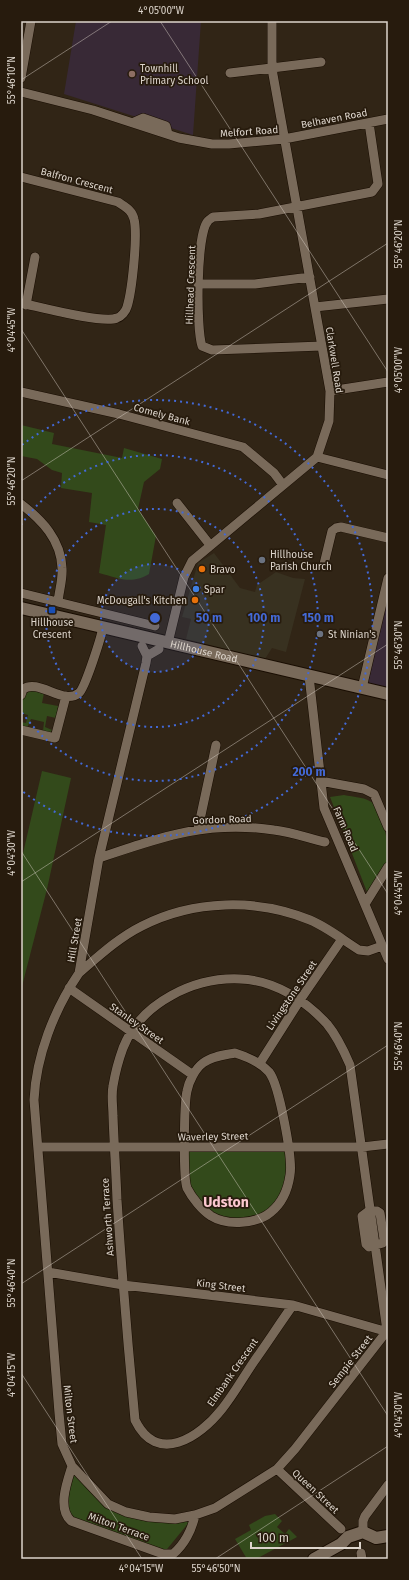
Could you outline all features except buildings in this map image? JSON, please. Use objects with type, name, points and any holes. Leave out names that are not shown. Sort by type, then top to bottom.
[{"type":"street","name":"Clarkwell Road","points":[[272,21],[272,69],[330,391],[329,421],[317,457]]},
{"type":"street","points":[[21,78],[28,26]]},
{"type":"street","points":[[230,73],[321,62]]},
{"type":"street","name":"Melfort Road","points":[[21,92],[134,122],[178,138],[212,144],[284,139]]},
{"type":"street","name":"Belhaven Road","points":[[284,139],[388,119]]},
{"type":"street","points":[[296,207],[372,192],[378,184],[369,123]]},
{"type":"street","name":"Balfron Crescent","points":[[21,177],[118,202],[129,209],[134,219],[135,230],[131,287],[127,309],[120,318],[111,320],[97,318],[24,304]]},
{"type":"street","name":"Hillhead Crescent","points":[[296,207],[259,214],[213,218],[208,221],[204,228],[202,241],[199,284],[199,337],[202,346],[212,350],[322,346]]},
{"type":"street","points":[[24,304],[36,257]]},
{"type":"street","points":[[199,284],[255,284],[310,277]]},
{"type":"street","points":[[315,307],[388,299]]},
{"type":"street","points":[[330,391],[388,382]]},
{"type":"street","name":"Comely Bank","points":[[21,392],[118,414],[243,447],[274,473],[283,485]]},
{"type":"street","points":[[142,646],[147,656],[163,646],[187,567],[210,545],[317,457],[388,475]]},
{"type":"street","points":[[177,503],[210,545]]},
{"type":"street","points":[[21,504],[44,524],[58,546],[63,569],[58,602]]},
{"type":"street","points":[[324,564],[332,531],[336,528],[341,527],[388,538]]},
{"type":"street","points":[[362,688],[388,578]]},
{"type":"street","points":[[21,593],[155,626]]},
{"type":"street","name":"Hillhouse Road","points":[[21,608],[103,627],[163,646],[388,694]]},
{"type":"street","points":[[21,695],[23,689],[29,686],[66,696],[74,696],[83,688],[92,660],[99,646],[103,627]]},
{"type":"street","name":"Hill Street","points":[[48,1272],[34,1084],[52,1022],[69,988],[79,973],[99,858],[147,656]]},
{"type":"street","name":"Farm Road","points":[[309,676],[324,808],[388,959]]},
{"type":"street","points":[[21,731],[55,738],[66,696]]},
{"type":"street","points":[[198,829],[216,745]]},
{"type":"street","points":[[320,781],[364,789],[374,794],[388,827]]},
{"type":"street","name":"Gordon Road","points":[[99,858],[160,838],[198,829],[240,827],[275,830],[325,842]]},
{"type":"street","points":[[365,904],[388,867]]},
{"type":"street","points":[[79,973],[119,939],[142,926],[175,913],[216,905],[236,905],[276,909],[310,920],[359,950],[368,951],[382,946]]},
{"type":"street","name":"Livingstone Street","points":[[260,1063],[300,1000],[342,940]]},
{"type":"street","name":"Ashworth Terrace","points":[[123,1285],[114,1147],[112,1088],[124,1047],[132,1032],[141,1020],[156,1006],[174,994],[197,984],[217,979],[253,980],[285,991],[300,1000],[328,1025],[350,1065],[362,1147]]},
{"type":"street","name":"Stanley Street","points":[[69,988],[193,1075]]},
{"type":"street","points":[[235,1053],[260,1063],[270,1073],[277,1087],[288,1146],[291,1174],[284,1197],[271,1212],[256,1220],[232,1223],[211,1216],[198,1203],[187,1187],[185,1147],[187,1092],[193,1075],[204,1062],[219,1056],[235,1053]]},
{"type":"street","name":"Waverley Street","points":[[38,1148],[288,1146],[362,1147],[388,1144]]},
{"type":"street","points":[[362,1147],[388,1332]]},
{"type":"street","name":"King Street","points":[[48,1272],[123,1285],[293,1305],[388,1332]]},
{"type":"street","name":"Milton Street","points":[[48,1272],[62,1444],[72,1466],[91,1488],[108,1504],[126,1512],[149,1518],[175,1518],[195,1515],[215,1508],[277,1469]]},
{"type":"street","name":"Elmbank Crescent","points":[[123,1285],[135,1420],[140,1430],[146,1437],[156,1443],[167,1445],[178,1443],[203,1429],[222,1409],[293,1305]]},
{"type":"street","name":"Sempie Street","points":[[277,1469],[295,1449],[388,1332]]},
{"type":"street","name":"Milton Terrace","points":[[72,1466],[66,1486],[64,1511],[71,1521],[163,1554],[172,1554],[184,1542],[195,1515]]},
{"type":"street","name":"Queen Street","points":[[277,1469],[341,1528]]},
{"type":"street","points":[[328,1559],[353,1545],[362,1532],[363,1520],[365,1516],[388,1485]]},
{"type":"street","points":[[314,1559],[337,1546],[348,1537],[362,1532],[376,1538],[388,1536]]},
{"type":"shaded area","name":"Townhill Primary School","points":[[76,21],[201,21],[193,135],[64,94]]},
{"type":"shaded area","points":[[214,553],[240,588],[255,592],[257,585],[276,572],[293,578],[305,579],[286,652],[272,648],[265,659],[186,639],[191,619],[182,617],[198,563]]},
{"type":"shaded area","points":[[388,593],[388,689],[368,684]]},
{"type":"green space","points":[[21,425],[54,433],[52,444],[122,458],[124,448],[162,459],[160,469],[144,482],[138,509],[156,536],[149,574],[136,579],[124,580],[99,573],[106,525],[89,522],[92,493],[61,488],[62,473],[52,470],[37,459],[21,456]]},
{"type":"green space","points":[[33,690],[44,693],[42,703],[58,706],[56,718],[47,716],[45,727],[52,730],[50,733],[43,731],[44,722],[31,719],[27,728],[21,726],[21,722],[26,723],[28,715],[21,713],[21,706],[24,696],[29,691]]},
{"type":"green space","points":[[42,771],[71,778],[47,889],[21,990],[21,862]]},
{"type":"green space","points":[[344,795],[364,799],[374,804],[380,815],[385,831],[388,848],[388,861],[376,881],[367,892],[330,797]]},
{"type":"green space","points":[[288,1146],[284,1197],[256,1220],[211,1216],[187,1187],[185,1147]]},
{"type":"green space","points":[[72,1466],[108,1504],[149,1517],[195,1515],[163,1554],[71,1521],[64,1511]]},
{"type":"green space","points":[[275,1514],[282,1521],[277,1527],[285,1534],[289,1529],[297,1537],[256,1559],[247,1559],[235,1539],[251,1530],[249,1525],[265,1516]]},
{"type":"place","name":"Townhill Primary School","points":[[132,74]]},
{"type":"place","name":"Hillhouse Parish Church","points":[[262,560]]},
{"type":"place","name":"Bravo","points":[[202,569]]},
{"type":"place","name":"Spar","points":[[196,589]]},
{"type":"place","name":"McDougall's Kitchen","points":[[195,600]]},
{"type":"place","name":"Hillhouse Crescent","points":[[52,610]]},
{"type":"place","name":"St Ninian's","points":[[320,634]]},
{"type":"district","name":"Udston","points":[[226,1202]]}]
